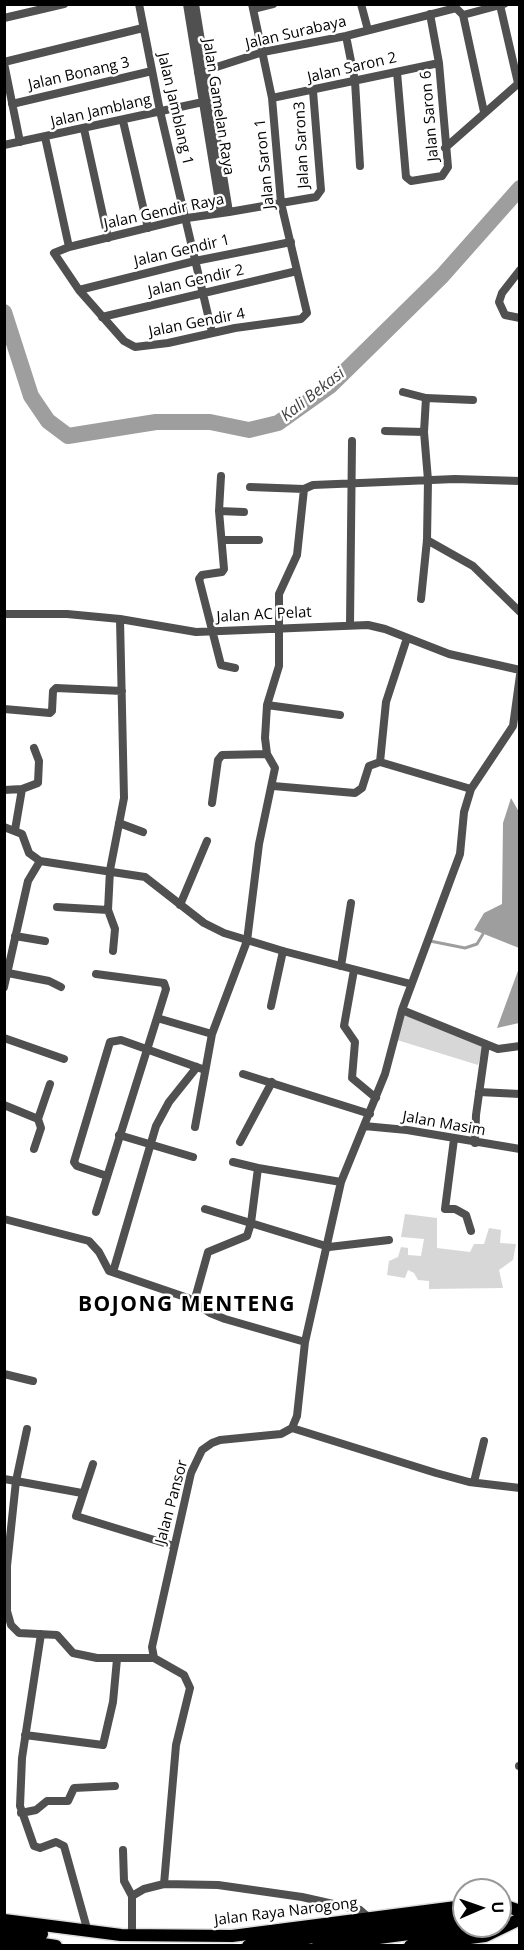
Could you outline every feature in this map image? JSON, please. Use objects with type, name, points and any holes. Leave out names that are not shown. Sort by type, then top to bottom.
[{"type":"main road","name":"Jalan Raya Narogong","points":[[4,1920],[88,1932],[133,1942],[232,1936],[452,1907]]},
{"type":"main road","points":[[410,1946],[485,1936],[519,1915]]},
{"type":"main road","points":[[248,1946],[452,1919]]},
{"type":"main road","points":[[318,1946],[452,1928]]},
{"type":"main road","points":[[4,1929],[133,1942]]},
{"type":"main road","points":[[4,1938],[57,1946]]},
{"type":"street","points":[[4,18],[63,4]]},
{"type":"street","name":"Jalan Jamblang 1","points":[[139,4],[160,111],[212,332]]},
{"type":"street","name":"Jalan Gamelan Raya","points":[[187,4],[202,73]]},
{"type":"street","name":"Jalan Gamelan Raya","points":[[195,4],[205,96],[226,213]]},
{"type":"street","points":[[253,7],[273,4]]},
{"type":"street","points":[[362,4],[368,30]]},
{"type":"street","points":[[445,148],[519,83],[502,5],[488,6],[463,15],[484,112]]},
{"type":"street","name":"Jalan Surabaya","points":[[202,73],[263,52],[346,36],[455,6],[463,15]]},
{"type":"street","name":"Jalan Saron 1","points":[[253,7],[272,98],[281,203],[297,271]]},
{"type":"street","name":"Jalan Saron 6","points":[[397,72],[406,177],[415,181],[446,173],[439,63],[430,14]]},
{"type":"street","points":[[20,142],[4,62],[143,28]]},
{"type":"street","points":[[346,36],[355,81],[360,166]]},
{"type":"street","name":"Jalan Saron 2","points":[[272,98],[439,63]]},
{"type":"street","name":"Jalan Bonang 3","points":[[12,104],[152,71]]},
{"type":"street","name":"Jalan Saron3","points":[[281,203],[316,197],[321,190],[313,91]]},
{"type":"street","name":"Jalan Jamblang","points":[[4,145],[123,121],[205,96]]},
{"type":"street","points":[[123,121],[148,228]]},
{"type":"street","points":[[84,129],[108,238]]},
{"type":"street","points":[[45,137],[69,247]]},
{"type":"street","name":"Jalan Gendir Raya","points":[[54,253],[69,247],[187,218],[281,203]]},
{"type":"street","name":"Jalan Gendir 1","points":[[79,290],[195,261],[291,242]]},
{"type":"street","name":"Jalan Gendir 4","points":[[54,253],[79,290],[102,317],[124,341],[135,347],[305,317],[307,313],[297,271]]},
{"type":"street","points":[[519,270],[502,293],[501,310],[505,315],[519,318]]},
{"type":"street","name":"Jalan Gendir 2","points":[[102,317],[297,271]]},
{"type":"street","points":[[402,392],[426,398],[473,400]]},
{"type":"street","points":[[421,599],[427,540],[428,480],[424,432],[426,398]]},
{"type":"street","points":[[385,431],[424,432]]},
{"type":"street","points":[[350,624],[352,441]]},
{"type":"street","points":[[222,476],[219,511],[223,571],[200,577],[221,665],[227,669],[235,668]]},
{"type":"street","points":[[250,487],[304,489],[314,485],[428,480],[519,481]]},
{"type":"street","points":[[195,1127],[201,1068],[247,941],[259,844],[275,768],[267,754],[265,738],[267,705],[279,666],[280,586],[291,571],[297,555],[304,489]]},
{"type":"street","points":[[219,511],[244,512]]},
{"type":"street","points":[[222,540],[259,540]]},
{"type":"street","points":[[427,540],[453,552],[473,566],[519,612]]},
{"type":"street","name":"Jalan AC Pelat","points":[[4,614],[57,614],[120,619],[179,630],[214,631],[350,624],[375,626],[449,654],[519,670]]},
{"type":"street","points":[[113,951],[115,929],[108,910],[110,870],[124,798],[120,619]]},
{"type":"street","points":[[380,762],[386,702],[408,638]]},
{"type":"street","points":[[519,675],[513,726],[471,789],[464,812],[460,854],[402,1010],[393,1056],[342,1182],[329,1247],[310,1314],[297,1416],[292,1428],[436,1473],[474,1482],[519,1488]]},
{"type":"street","points":[[4,709],[50,713],[53,691],[56,688],[122,691]]},
{"type":"street","points":[[267,705],[340,714]]},
{"type":"street","points":[[4,790],[22,789],[38,783],[39,760],[34,748]]},
{"type":"street","points":[[212,802],[218,760],[222,755],[267,754]]},
{"type":"street","points":[[273,786],[355,793],[362,788],[369,765],[380,762],[471,789]]},
{"type":"street","points":[[15,830],[22,789]]},
{"type":"street","points":[[119,823],[143,832]]},
{"type":"street","points":[[4,827],[15,830],[23,837],[29,853],[40,861],[145,877],[213,928],[247,941],[411,984]]},
{"type":"street","points":[[180,905],[207,841]]},
{"type":"street","points":[[4,987],[8,973],[8,958],[28,881],[40,861]]},
{"type":"street","points":[[341,966],[351,903]]},
{"type":"street","points":[[57,907],[108,910]]},
{"type":"street","points":[[15,936],[45,941]]},
{"type":"street","points":[[271,1006],[283,951]]},
{"type":"street","points":[[354,970],[344,1026],[355,1042],[352,1078],[376,1098]]},
{"type":"street","points":[[8,973],[49,981],[61,987]]},
{"type":"street","points":[[96,974],[164,983],[166,989],[96,1212]]},
{"type":"street","points":[[402,1010],[505,1050],[519,1046]]},
{"type":"street","points":[[157,1018],[212,1034]]},
{"type":"street","points":[[4,1038],[64,1059]]},
{"type":"street","points":[[107,1176],[76,1166],[74,1159],[110,1042],[121,1040],[201,1068]]},
{"type":"street","points":[[475,1143],[486,1044]]},
{"type":"street","points":[[113,1272],[161,1113],[201,1068]]},
{"type":"street","points":[[243,1074],[370,1113]]},
{"type":"street","points":[[240,1142],[272,1082]]},
{"type":"street","points":[[34,1149],[41,1128],[38,1119],[50,1084]]},
{"type":"street","points":[[479,1092],[519,1094]]},
{"type":"street","points":[[4,1105],[38,1119]]},
{"type":"street","name":"Jalan Masim","points":[[364,1126],[519,1149]]},
{"type":"street","points":[[119,1135],[193,1157]]},
{"type":"street","points":[[454,1139],[445,1209],[455,1209],[466,1215],[471,1231]]},
{"type":"street","points":[[233,1162],[342,1182]]},
{"type":"street","points":[[194,1302],[204,1257],[212,1250],[244,1239],[251,1223],[258,1168]]},
{"type":"street","points":[[205,1209],[329,1247],[389,1240]]},
{"type":"street","points":[[4,1219],[89,1241],[99,1252],[106,1269],[194,1302],[210,1313],[225,1319],[305,1342]]},
{"type":"street","points":[[4,1374],[33,1381]]},
{"type":"street","points":[[27,1428],[16,1481],[8,1552],[6,1611],[11,1625],[19,1633],[57,1635],[73,1653],[117,1659],[154,1658],[184,1675],[190,1688],[176,1745],[164,1884]]},
{"type":"street","name":"Jalan Pansor","points":[[154,1658],[154,1634],[174,1546],[191,1473],[202,1450],[220,1440],[281,1434],[292,1428]]},
{"type":"street","points":[[474,1482],[484,1441]]},
{"type":"street","points":[[93,1464],[76,1512],[79,1518],[174,1546]]},
{"type":"street","points":[[4,1479],[82,1493]]},
{"type":"street","points":[[41,1634],[25,1735],[20,1783],[21,1813],[37,1848],[56,1842],[64,1846],[88,1932]]},
{"type":"street","points":[[25,1735],[103,1745],[113,1702],[117,1659]]},
{"type":"street","points":[[21,1813],[36,1810],[47,1801],[68,1802],[74,1788],[115,1786]]},
{"type":"street","points":[[123,1850],[124,1881],[132,1896],[133,1942]]},
{"type":"street","points":[[132,1896],[144,1889],[164,1884],[218,1885],[360,1910],[368,1917]]},
{"type":"shaded area","points":[[511,798],[519,812],[519,948],[474,930],[484,913],[502,904],[503,823]]},
{"type":"shaded area","points":[[519,968],[519,1023],[497,1028]]},
{"type":"shaded area","points":[[403,1013],[483,1047],[478,1065],[397,1040]]},
{"type":"shaded area","points":[[405,1214],[437,1218],[437,1248],[470,1252],[474,1244],[484,1244],[489,1228],[501,1230],[500,1243],[516,1244],[513,1260],[499,1270],[503,1288],[429,1289],[429,1281],[418,1280],[414,1273],[408,1270],[405,1278],[387,1275],[389,1261],[398,1257],[401,1247],[408,1248],[408,1255],[421,1256],[424,1239],[401,1237]]},
{"type":"waterway","name":"Kali Bekasi","points":[[4,312],[31,396],[48,421],[68,436],[156,422],[210,422],[249,430],[278,423],[330,386],[442,276],[520,188]]},
{"type":"waterway","points":[[430,941],[465,948],[477,944],[483,934]]},
{"type":"district","name":"BOJONG MENTENG","points":[[187,1305]]}]
